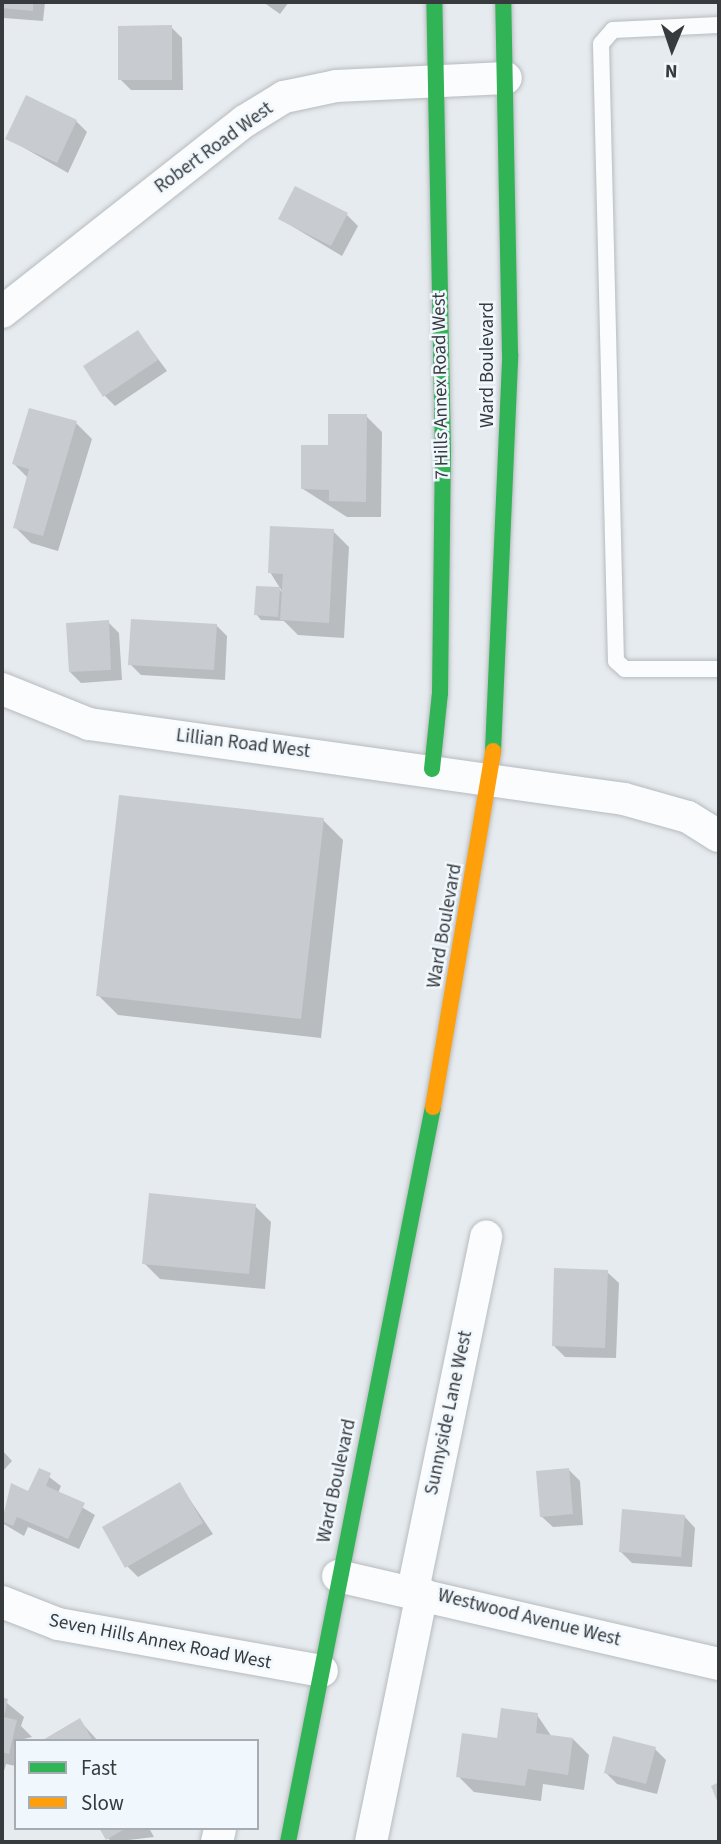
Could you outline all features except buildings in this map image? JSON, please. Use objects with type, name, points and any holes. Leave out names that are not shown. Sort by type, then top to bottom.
[{"type":"main road","name":"7 Hills Annex Road West","points":[[432,769],[440,693],[443,452],[434,2]]},
{"type":"main road","name":"Ward Boulevard","points":[[288,1842],[338,1576],[450,1022],[492,776],[506,539],[506,78],[503,2]]},
{"type":"street","name":"Robert Road West","points":[[2,312],[245,121],[284,97],[336,86],[506,78]]},
{"type":"street","name":"Lillian Road West","points":[[2,689],[89,724],[492,776],[624,799],[688,817],[719,836]]},
{"type":"street","name":"Sunnyside Lane West","points":[[371,1842],[485,1236]]},
{"type":"street","name":"Westwood Avenue West","points":[[338,1576],[418,1591],[719,1664]]},
{"type":"street","name":"Seven Hills Annex Road West","points":[[2,1602],[58,1624],[322,1671]]},
{"type":"lane","points":[[719,25],[614,30],[601,44],[616,661],[625,669],[719,669]]},
{"type":"traffic: fast","points":[[432,769],[440,693],[443,452],[434,2]]},
{"type":"traffic: fast","points":[[493,751],[510,354],[503,2]]},
{"type":"traffic: fast","points":[[288,1842],[433,1107]]},
{"type":"traffic: slow","points":[[433,1107],[493,751]]}]
